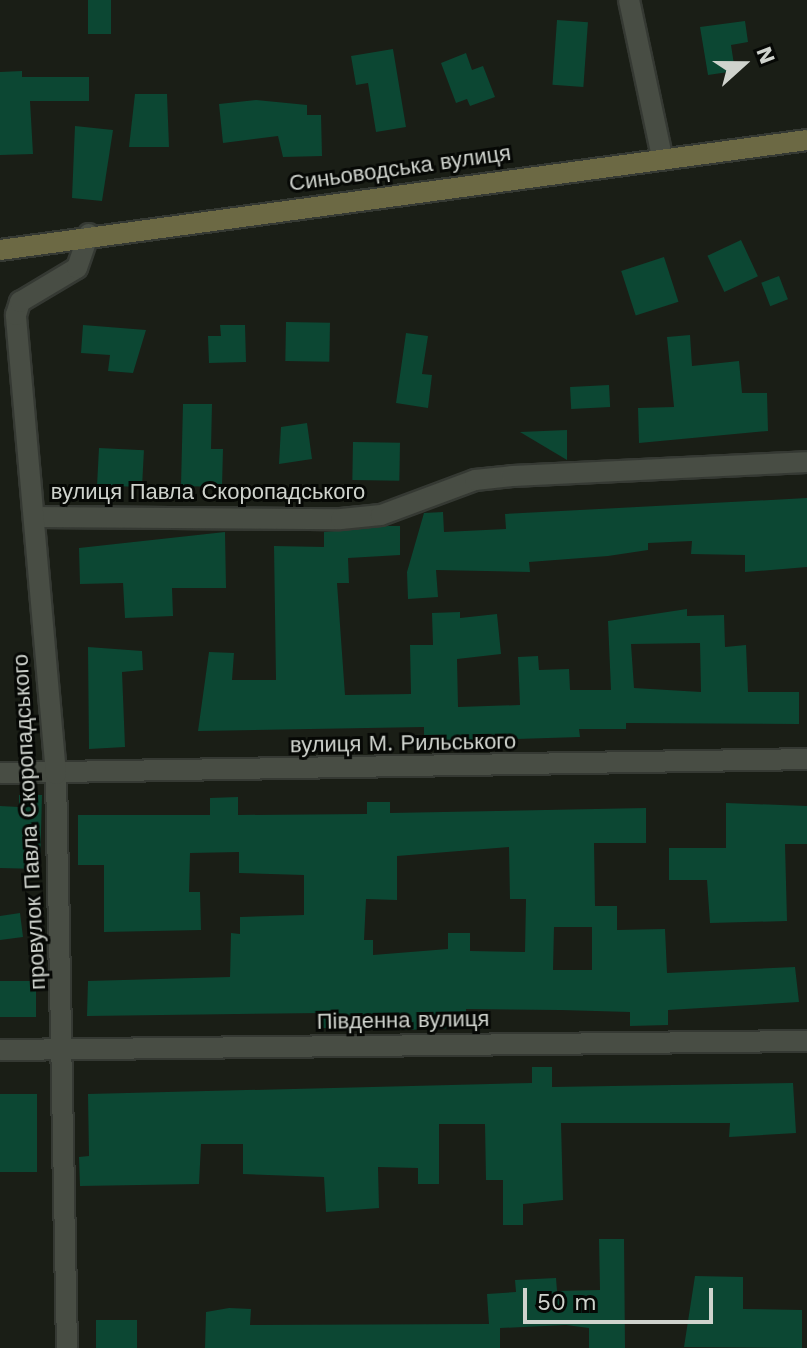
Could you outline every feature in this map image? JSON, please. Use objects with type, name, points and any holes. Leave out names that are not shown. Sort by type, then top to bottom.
[{"type":"street","points":[[629,0],[662,157]]},
{"type":"street","name":"Синьоводська вулиця","points":[[0,250],[89,234],[807,140]]},
{"type":"street","name":"провулок Павла Скоропадського","points":[[67,1348],[56,774],[16,315],[20,302],[77,268],[89,234]]},
{"type":"street","name":"вулиця Павла Скоропадського","points":[[35,517],[341,519],[381,515],[500,477],[807,462]]},
{"type":"street","name":"вулиця М. Рильського","points":[[0,773],[807,759]]},
{"type":"street","name":"Південна вулиця","points":[[0,1050],[807,1041]]},
{"type":"building","points":[[88,0],[111,0],[111,34],[88,34]]},
{"type":"building","points":[[557,20],[588,22],[583,87],[552,85]]},
{"type":"building","points":[[745,21],[748,42],[731,45],[735,71],[708,75],[700,27]]},
{"type":"building","points":[[393,49],[406,127],[376,132],[368,83],[356,85],[351,56]]},
{"type":"building","points":[[466,53],[472,70],[483,66],[495,97],[470,106],[467,99],[456,103],[441,63]]},
{"type":"building","points":[[22,71],[22,77],[89,77],[89,101],[30,101],[33,154],[0,155],[0,72]]},
{"type":"building","points":[[135,94],[167,94],[169,147],[129,147]]},
{"type":"building","points":[[256,100],[307,105],[307,115],[321,115],[322,156],[283,157],[278,136],[223,143],[219,104]]},
{"type":"building","points":[[75,126],[113,130],[102,201],[72,198]]},
{"type":"building","points":[[741,240],[758,276],[724,292],[707,256]]},
{"type":"building","points":[[664,257],[679,302],[636,316],[621,271]]},
{"type":"building","points":[[779,276],[788,299],[770,306],[761,283]]},
{"type":"building","points":[[286,322],[330,323],[329,362],[285,361]]},
{"type":"building","points":[[83,325],[146,330],[133,373],[108,371],[110,355],[81,353]]},
{"type":"building","points":[[220,325],[245,325],[246,362],[209,363],[208,336],[221,336]]},
{"type":"building","points":[[406,333],[428,336],[422,374],[432,375],[428,408],[396,403]]},
{"type":"building","points":[[690,335],[692,366],[739,361],[742,393],[767,393],[768,431],[639,443],[638,408],[674,407],[667,337]]},
{"type":"building","points":[[609,385],[610,407],[571,409],[570,387]]},
{"type":"building","points":[[183,404],[212,404],[211,449],[223,449],[222,487],[181,486]]},
{"type":"building","points":[[307,423],[312,459],[279,464],[281,427]]},
{"type":"building","points":[[567,430],[567,460],[520,432]]},
{"type":"building","points":[[353,442],[400,443],[399,481],[352,480]]},
{"type":"building","points":[[99,448],[144,450],[142,487],[97,485]]},
{"type":"building","points":[[807,498],[807,567],[745,572],[745,555],[691,554],[692,541],[648,543],[648,550],[529,562],[530,572],[436,570],[438,597],[408,599],[407,572],[424,513],[443,512],[444,532],[506,529],[505,514]]},
{"type":"building","points":[[400,526],[400,555],[348,558],[349,583],[337,583],[345,695],[411,694],[410,645],[433,645],[432,613],[460,612],[460,618],[497,614],[501,654],[457,659],[458,707],[520,705],[518,657],[538,656],[539,670],[569,669],[570,690],[611,690],[608,621],[687,609],[687,616],[724,615],[725,647],[746,645],[748,692],[799,692],[799,724],[626,723],[626,729],[579,729],[580,737],[424,742],[424,727],[198,731],[209,652],[234,653],[232,680],[276,680],[274,546],[324,547],[324,532]],"holes":[[[700,643],[701,692],[634,688],[631,644]]]},
{"type":"building","points":[[225,532],[226,588],[172,588],[173,616],[125,618],[123,583],[80,584],[79,548]]},
{"type":"building","points":[[88,647],[142,651],[143,670],[122,672],[125,747],[89,749]]},
{"type":"building","points":[[19,795],[42,795],[40,869],[0,868],[0,806],[19,807]]},
{"type":"building","points":[[238,797],[238,815],[367,814],[367,802],[390,802],[390,813],[646,808],[646,843],[594,843],[595,906],[617,906],[617,930],[665,929],[667,973],[795,967],[799,1002],[668,1010],[668,1025],[630,1026],[630,1012],[561,1010],[466,1009],[466,1028],[399,1030],[322,1028],[322,1013],[87,1016],[88,981],[230,977],[231,933],[240,934],[240,917],[304,915],[304,875],[239,873],[239,852],[190,853],[189,892],[200,892],[201,930],[104,932],[104,865],[78,865],[78,815],[210,815],[210,798]],"holes":[[[509,847],[510,899],[526,899],[525,952],[470,951],[470,933],[448,933],[448,949],[373,955],[373,940],[364,940],[366,899],[397,900],[397,856]],[[554,927],[592,927],[592,970],[553,970]]]},
{"type":"building","points":[[726,803],[807,806],[807,844],[785,844],[787,921],[710,923],[707,880],[669,880],[669,848],[726,848]]},
{"type":"building","points":[[20,913],[23,937],[0,940],[0,916]]},
{"type":"building","points":[[0,981],[36,981],[36,1017],[0,1017]]},
{"type":"building","points":[[532,1067],[552,1067],[552,1087],[793,1083],[796,1133],[729,1137],[730,1123],[561,1123],[563,1200],[523,1204],[523,1225],[503,1225],[503,1180],[486,1180],[485,1124],[439,1124],[439,1184],[418,1184],[418,1168],[378,1167],[379,1208],[326,1212],[324,1177],[243,1174],[243,1144],[201,1144],[199,1184],[80,1186],[79,1157],[89,1156],[88,1094],[532,1083]]},
{"type":"building","points":[[0,1094],[37,1094],[37,1172],[0,1172]]},
{"type":"building","points":[[599,1239],[624,1239],[625,1348],[589,1348],[589,1328],[566,1325],[500,1328],[500,1348],[205,1348],[206,1312],[229,1308],[251,1309],[250,1325],[489,1324],[487,1294],[516,1292],[515,1280],[556,1278],[557,1291],[600,1290]]},
{"type":"building","points":[[695,1276],[743,1277],[743,1309],[802,1310],[802,1348],[684,1347]]},
{"type":"building","points":[[96,1320],[137,1320],[137,1348],[96,1348]]}]
